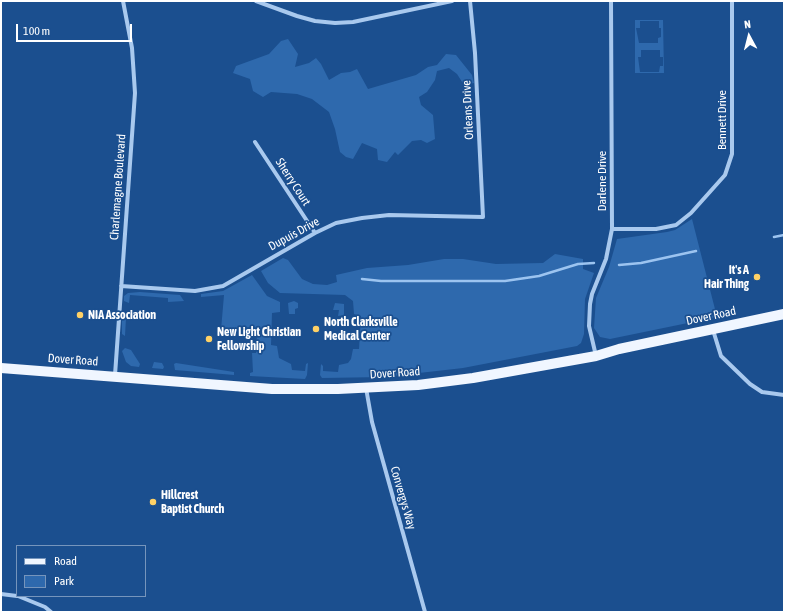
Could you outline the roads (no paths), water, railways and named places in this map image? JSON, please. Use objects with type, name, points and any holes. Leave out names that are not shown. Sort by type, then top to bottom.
[{"type":"main road","name":"Dover Road","points":[[1,368],[272,389],[366,388],[418,385],[473,378],[596,356],[619,349],[784,314]]},
{"type":"street","name":"Charlemagne Boulevard","points":[[115,376],[135,93],[132,48],[123,1]]},
{"type":"street","points":[[256,1],[315,22],[335,23],[353,22],[452,1]]},
{"type":"street","name":"Orleans Drive","points":[[470,1],[475,53],[483,217]]},
{"type":"street","name":"Darlene Drive","points":[[596,356],[589,326],[590,304],[592,294],[606,258],[612,229],[611,1]]},
{"type":"street","name":"Bennett Drive","points":[[612,229],[656,229],[676,225],[691,213],[725,175],[732,154],[732,1]]},
{"type":"street","name":"Sherry Court","points":[[255,142],[315,233]]},
{"type":"street","name":"Dupuis Drive","points":[[121,286],[195,291],[213,289],[223,286],[315,233],[336,224],[362,218],[389,215],[483,217]]},
{"type":"street","points":[[712,329],[722,356],[745,379],[762,392],[784,395]]},
{"type":"street","name":"Convergys Way","points":[[366,388],[372,422],[425,612]]},
{"type":"street","points":[[1,594],[16,596]]},
{"type":"street","points":[[20,597],[45,607],[51,612]]},
{"type":"waterway","points":[[774,237],[784,235]]},
{"type":"waterway","points":[[619,265],[641,263],[696,251]]},
{"type":"waterway","points":[[362,279],[381,281],[505,281],[539,276],[578,264],[594,263]]},
{"type":"place","name":"It's A Hair Thing","points":[[757,277]]},
{"type":"place","name":"NIA Association","points":[[80,315]]},
{"type":"place","name":"North Clarksville Medical Center","points":[[316,329]]},
{"type":"place","name":"New Light Christian Fellowship","points":[[209,339]]},
{"type":"place","name":"Hillcrest Baptist Church","points":[[153,502]]}]
